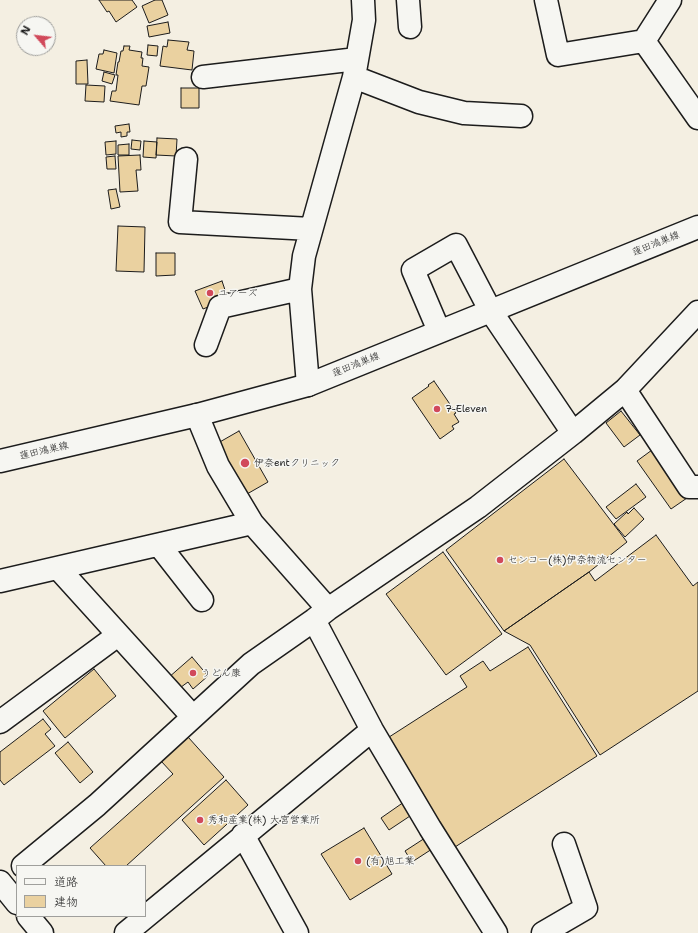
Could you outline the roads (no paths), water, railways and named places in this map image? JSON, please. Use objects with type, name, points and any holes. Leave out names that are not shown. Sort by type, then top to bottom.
[{"type":"street","points":[[308,385],[300,289],[304,256],[355,68],[364,20],[363,0]]},
{"type":"street","points":[[408,0],[410,27]]},
{"type":"street","points":[[546,0],[558,55],[644,41],[670,0]]},
{"type":"street","points":[[644,41],[698,118]]},
{"type":"street","points":[[203,77],[355,68],[419,102],[464,113],[521,116]]},
{"type":"street","points":[[186,159],[180,222],[312,229]]},
{"type":"street","name":"蓮田鴻巣線","points":[[0,461],[197,415],[308,385],[490,310],[694,231]]},
{"type":"street","points":[[439,331],[413,270],[456,245],[490,310],[573,433]]},
{"type":"street","points":[[206,345],[220,307],[300,289]]},
{"type":"street","points":[[24,865],[97,804],[251,664],[478,507],[573,433],[624,390],[698,312]]},
{"type":"street","points":[[624,390],[689,487],[698,487]]},
{"type":"street","points":[[197,415],[218,466],[252,523],[321,615],[372,730],[430,828],[496,933]]},
{"type":"street","points":[[0,581],[252,523]]},
{"type":"street","points":[[159,545],[202,600]]},
{"type":"street","points":[[58,568],[193,717]]},
{"type":"street","points":[[0,722],[118,635]]},
{"type":"street","points":[[146,916],[372,730]]},
{"type":"street","points":[[243,835],[297,933]]},
{"type":"street","points":[[543,933],[586,908],[564,844]]},
{"type":"street","points":[[5,881],[16,901]]},
{"type":"street","points":[[29,917],[42,933]]},
{"type":"street","points":[[126,933],[145,917]]},
{"type":"place","name":"ユアーズ","points":[[210,293]]},
{"type":"place","name":"7-Eleven","points":[[437,409]]},
{"type":"place","name":"伊奈entクリニック","points":[[245,463]]},
{"type":"place","name":"センコー(株)伊奈物流センター","points":[[500,560]]},
{"type":"place","name":"うどん康","points":[[193,673]]},
{"type":"place","name":"秀和産業(株) 大宮営業所","points":[[200,820]]},
{"type":"place","name":"(有)旭工業","points":[[358,861]]}]
